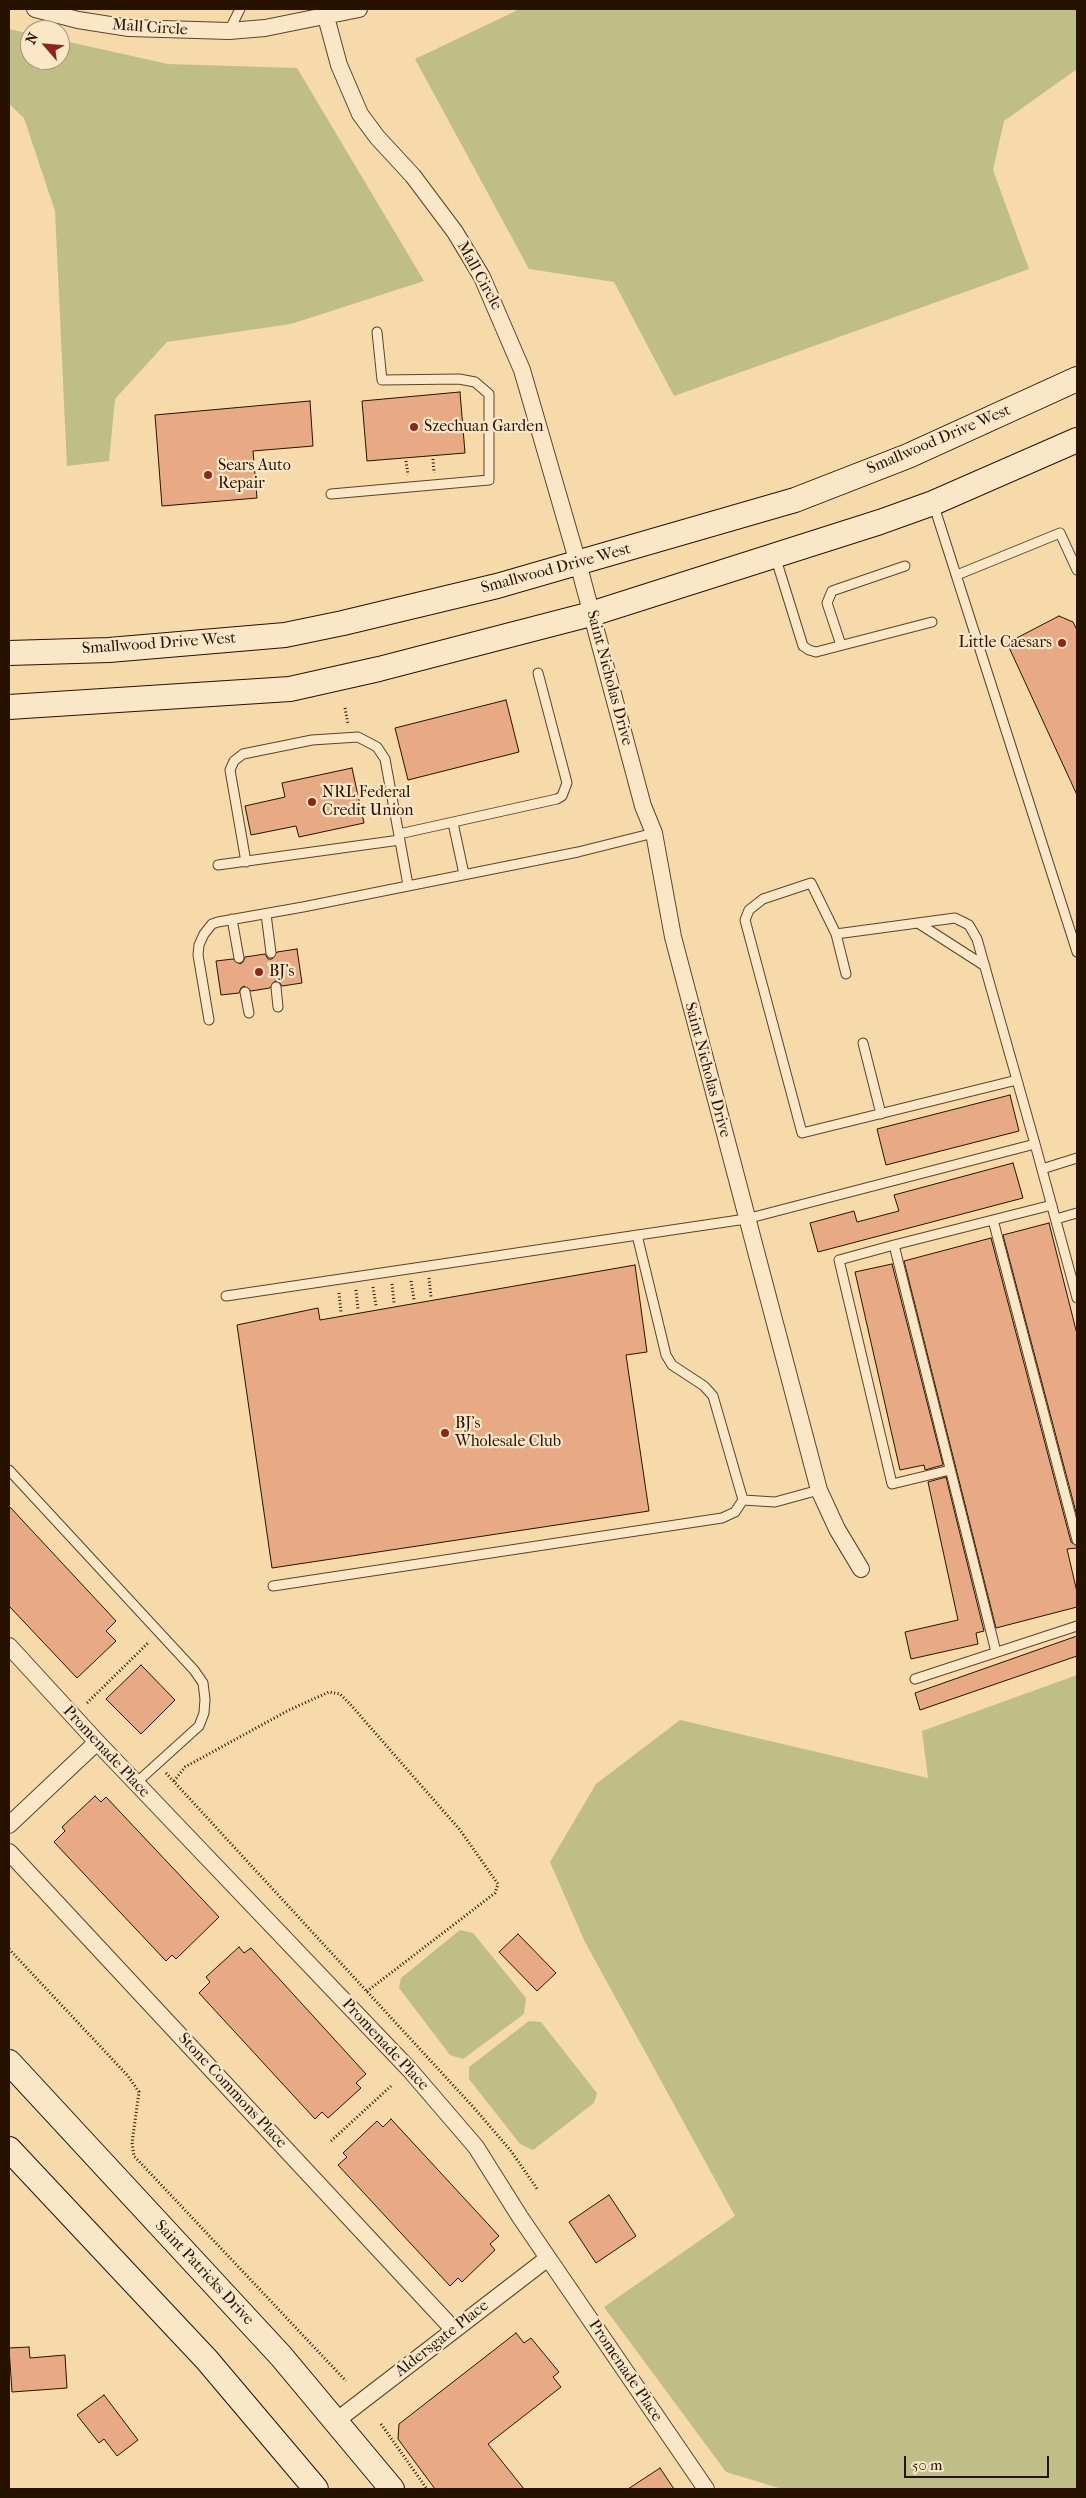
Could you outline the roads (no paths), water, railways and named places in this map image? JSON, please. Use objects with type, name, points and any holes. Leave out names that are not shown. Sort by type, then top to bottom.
[{"type":"main road","name":"Smallwood Drive West","points":[[9,653],[109,650],[285,635],[343,624],[497,586],[795,500],[908,456],[1077,380]]},
{"type":"main road","points":[[9,707],[290,689],[378,670],[592,614],[775,556],[933,503],[1077,440]]},
{"type":"main road","name":"Saint Patricks Drive","points":[[9,2062],[281,2356],[392,2489]]},
{"type":"main road","points":[[9,2149],[207,2360],[316,2489]]},
{"type":"street","name":"Mall Circle","points":[[36,9],[78,20],[130,28],[230,31],[265,28],[359,9]]},
{"type":"street","name":"Mall Circle","points":[[326,17],[339,65],[360,114],[377,137],[414,176],[454,232],[482,277],[501,317],[522,370],[557,497],[578,563]]},
{"type":"street","name":"Saint Nicholas Drive","points":[[578,563],[644,806],[654,833],[672,937],[820,1490],[837,1529],[861,1569]]},
{"type":"street","name":"Promenade Place","points":[[9,1646],[136,1784],[410,2069],[476,2146],[548,2258],[706,2489]]},
{"type":"street","points":[[9,1825],[97,1742]]},
{"type":"street","name":"Stone Commons Place","points":[[9,1852],[454,2330]]},
{"type":"street","name":"Aldersgate Place","points":[[336,2421],[548,2258]]},
{"type":"lane","points":[[230,31],[240,9]]},
{"type":"lane","points":[[331,494],[490,480],[489,394],[475,382],[458,379],[382,380],[377,332]]},
{"type":"lane","points":[[933,503],[1077,952]]},
{"type":"lane","points":[[957,575],[1060,533],[1077,570]]},
{"type":"lane","points":[[775,556],[803,646],[816,652],[932,622]]},
{"type":"lane","points":[[841,645],[827,604],[832,591],[905,566]]},
{"type":"lane","points":[[218,865],[400,837],[557,799],[566,790],[567,783],[538,673]]},
{"type":"lane","points":[[246,862],[230,770],[234,760],[243,754],[312,740],[358,737],[377,747],[385,759],[408,885]]},
{"type":"lane","points":[[453,823],[464,874]]},
{"type":"lane","points":[[210,1020],[199,969],[199,945],[212,924],[578,852],[654,833]]},
{"type":"lane","points":[[846,974],[836,934],[811,883],[763,899],[749,910],[746,920],[802,1133],[1018,1080]]},
{"type":"lane","points":[[266,914],[271,953]]},
{"type":"lane","points":[[836,934],[955,918],[968,925],[977,939],[985,966],[1056,1219],[1075,1278],[1077,1298]]},
{"type":"lane","points":[[232,919],[239,958]]},
{"type":"lane","points":[[918,923],[985,966]]},
{"type":"lane","points":[[276,987],[278,1007]]},
{"type":"lane","points":[[245,992],[249,1013]]},
{"type":"lane","points":[[863,1043],[881,1114]]},
{"type":"lane","points":[[226,1296],[746,1219],[1035,1144]]},
{"type":"lane","points":[[1042,1169],[1077,1158]]},
{"type":"lane","points":[[950,1470],[892,1484],[839,1260],[1052,1204]]},
{"type":"lane","points":[[1056,1219],[1077,1213]]},
{"type":"lane","points":[[993,1220],[1077,1540]]},
{"type":"lane","points":[[272,1586],[722,1518],[735,1512],[743,1500],[713,1396],[704,1386],[672,1365],[666,1356],[637,1235]]},
{"type":"lane","points":[[894,1245],[996,1652]]},
{"type":"lane","points":[[9,1470],[194,1670],[202,1682],[206,1699],[204,1713],[199,1726],[136,1784]]},
{"type":"lane","points":[[743,1500],[775,1502],[820,1490]]},
{"type":"lane","points":[[916,1679],[1077,1626]]},
{"type":"place","name":"Szechuan Garden","points":[[414,427]]},
{"type":"place","name":"Sears Auto Repair","points":[[208,475]]},
{"type":"place","name":"Little Caesars","points":[[1062,643]]},
{"type":"place","name":"NRL Federal Credit Union","points":[[312,802]]},
{"type":"place","name":"BJ's","points":[[259,972]]},
{"type":"place","name":"BJ's Wholesale Club","points":[[445,1433]]}]
